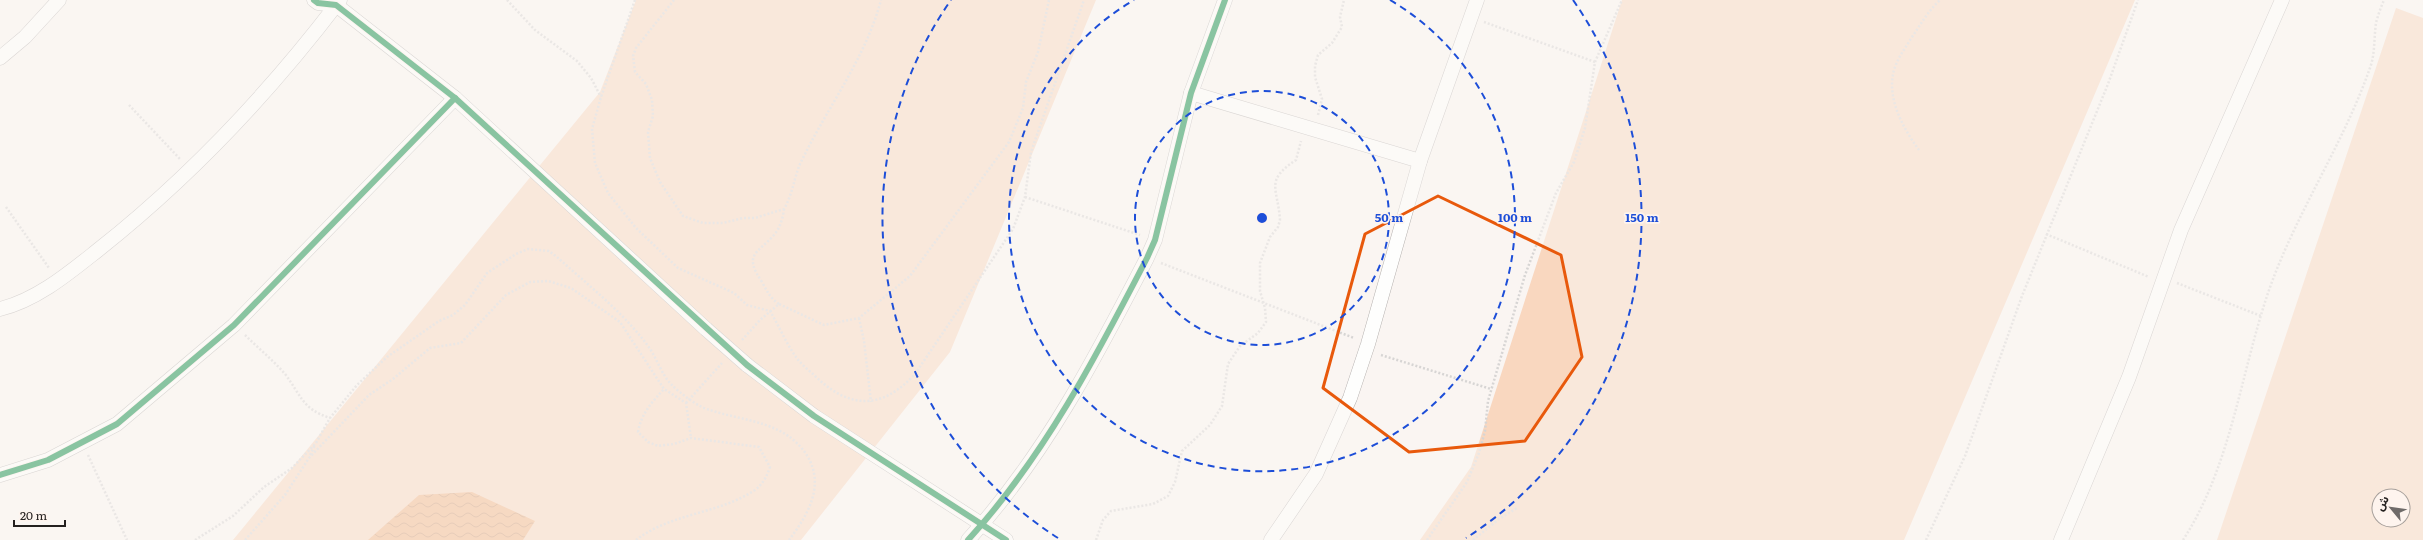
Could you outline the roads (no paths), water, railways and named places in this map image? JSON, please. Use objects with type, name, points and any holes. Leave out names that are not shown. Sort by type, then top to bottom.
[{"type":"street","points":[[0,58],[25,37],[59,0]]},
{"type":"street","points":[[314,0],[337,2],[455,98],[747,365],[814,416],[1006,540]]},
{"type":"street","points":[[968,540],[1041,447],[1080,384],[1147,258],[1155,240],[1191,93],[1225,0]]},
{"type":"street","points":[[1271,540],[1316,474],[1350,398],[1367,347],[1420,161],[1478,0]]},
{"type":"street","points":[[2061,540],[2126,384],[2181,230],[2282,0]]},
{"type":"street","points":[[0,309],[58,282],[119,233],[190,170],[260,97],[337,2]]},
{"type":"street","points":[[1191,93],[1420,161]]},
{"type":"street","points":[[0,475],[48,460],[117,424],[234,325],[455,98]]},
{"type":"water","points":[[472,492],[535,521],[523,540],[368,540],[419,495]]}]
